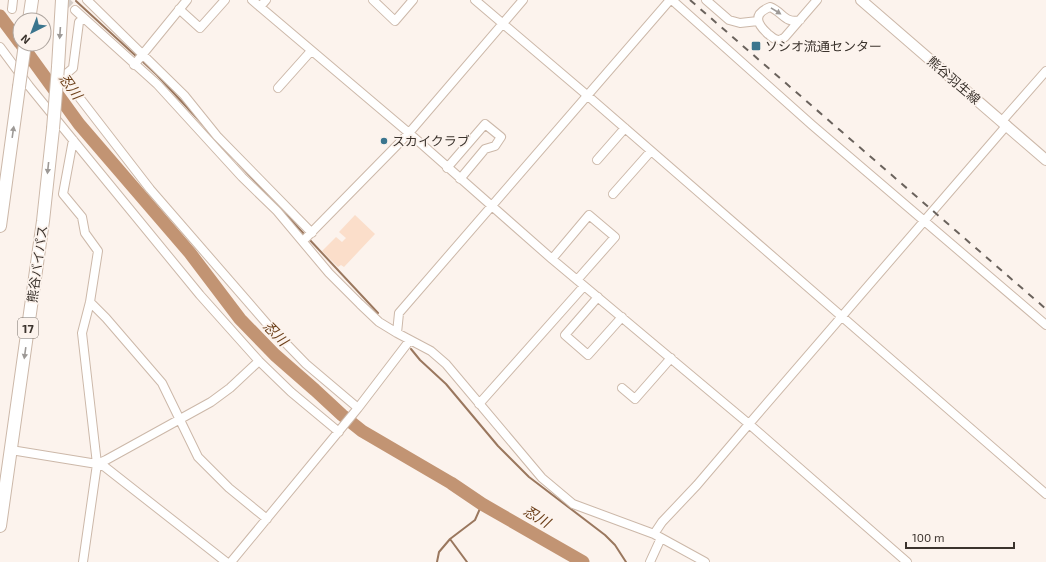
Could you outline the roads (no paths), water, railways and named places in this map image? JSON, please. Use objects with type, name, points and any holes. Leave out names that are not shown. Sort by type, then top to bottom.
[{"type":"highway","points":[[30,12],[32,0]]},
{"type":"highway","name":"熊谷バイパス","points":[[0,526],[6,450],[43,221],[53,130],[62,0]]},
{"type":"highway","points":[[0,226],[24,52]]},
{"type":"main road","name":"熊谷羽生線","points":[[861,0],[1046,160]]},
{"type":"street","points":[[12,9],[13,0]]},
{"type":"street","points":[[87,0],[139,60],[156,84],[242,177],[277,211],[303,240],[329,273],[379,322],[431,350],[446,364],[542,478],[572,504],[658,536],[705,562]]},
{"type":"street","points":[[139,60],[187,0]]},
{"type":"street","points":[[179,9],[200,28],[224,0]]},
{"type":"street","points":[[252,0],[409,133],[584,286],[750,424],[907,562]]},
{"type":"street","points":[[260,7],[266,0]]},
{"type":"street","points":[[373,0],[395,21],[413,0]]},
{"type":"street","points":[[475,0],[625,128],[1046,494]]},
{"type":"street","points":[[303,240],[409,133],[523,0]]},
{"type":"street","points":[[397,333],[399,313],[671,0],[807,120],[1046,325]]},
{"type":"street","points":[[706,0],[729,20],[740,23],[758,21]]},
{"type":"street","points":[[800,20],[793,22],[788,20],[770,7],[760,14],[758,21],[760,27],[773,38],[779,40],[785,38],[817,0]]},
{"type":"street","points":[[75,10],[184,95],[217,136],[311,233]]},
{"type":"street","points":[[84,18],[79,22],[73,68],[66,74],[65,79],[150,189],[268,325],[306,364],[358,408]]},
{"type":"street","points":[[0,47],[29,86],[200,295],[259,361],[291,392],[339,432]]},
{"type":"street","points":[[278,88],[311,51]]},
{"type":"street","points":[[650,562],[662,522],[697,485],[925,221],[1046,71]]},
{"type":"street","points":[[448,168],[485,124],[501,137],[495,146],[485,149],[460,179]]},
{"type":"street","points":[[597,160],[625,128]]},
{"type":"street","points":[[73,140],[63,194],[82,217],[85,233],[98,251],[90,302],[82,333],[97,464],[83,562]]},
{"type":"street","points":[[613,194],[651,151]]},
{"type":"street","points":[[552,258],[588,215],[615,237],[577,280]]},
{"type":"street","points":[[479,404],[584,286]]},
{"type":"street","points":[[598,297],[565,335],[588,356],[622,317]]},
{"type":"street","points":[[90,302],[162,383],[181,419],[198,457],[229,488],[267,519]]},
{"type":"street","points":[[231,562],[339,432],[410,340]]},
{"type":"street","points":[[622,388],[635,399],[671,358]]},
{"type":"street","points":[[97,464],[211,402],[230,388],[259,361]]},
{"type":"street","points":[[6,450],[97,464],[105,467],[226,562]]},
{"type":"waterway","points":[[76,1],[137,57]]},
{"type":"waterway","name":"忍川","points":[[0,16],[12,32]]},
{"type":"waterway","name":"忍川","points":[[27,52],[79,124],[190,253],[240,319],[275,355],[362,431],[451,483],[482,504],[583,562]]},
{"type":"waterway","points":[[141,60],[207,129]]},
{"type":"waterway","points":[[238,163],[305,235]]},
{"type":"waterway","points":[[308,238],[378,313]]},
{"type":"waterway","points":[[411,349],[420,360],[446,384],[498,446],[529,477],[605,535],[615,545],[626,562]]},
{"type":"waterway","points":[[437,562],[439,552],[450,539],[475,520],[482,504]]},
{"type":"waterway","points":[[450,539],[467,562]]},
{"type":"tunnel","points":[[65,0],[75,10]]},
{"type":"railway","points":[[690,0],[1046,309]]},
{"type":"place","name":"ソシオ流通センター","points":[[756,46]]},
{"type":"place","name":"スカイクラブ","points":[[384,141]]}]
